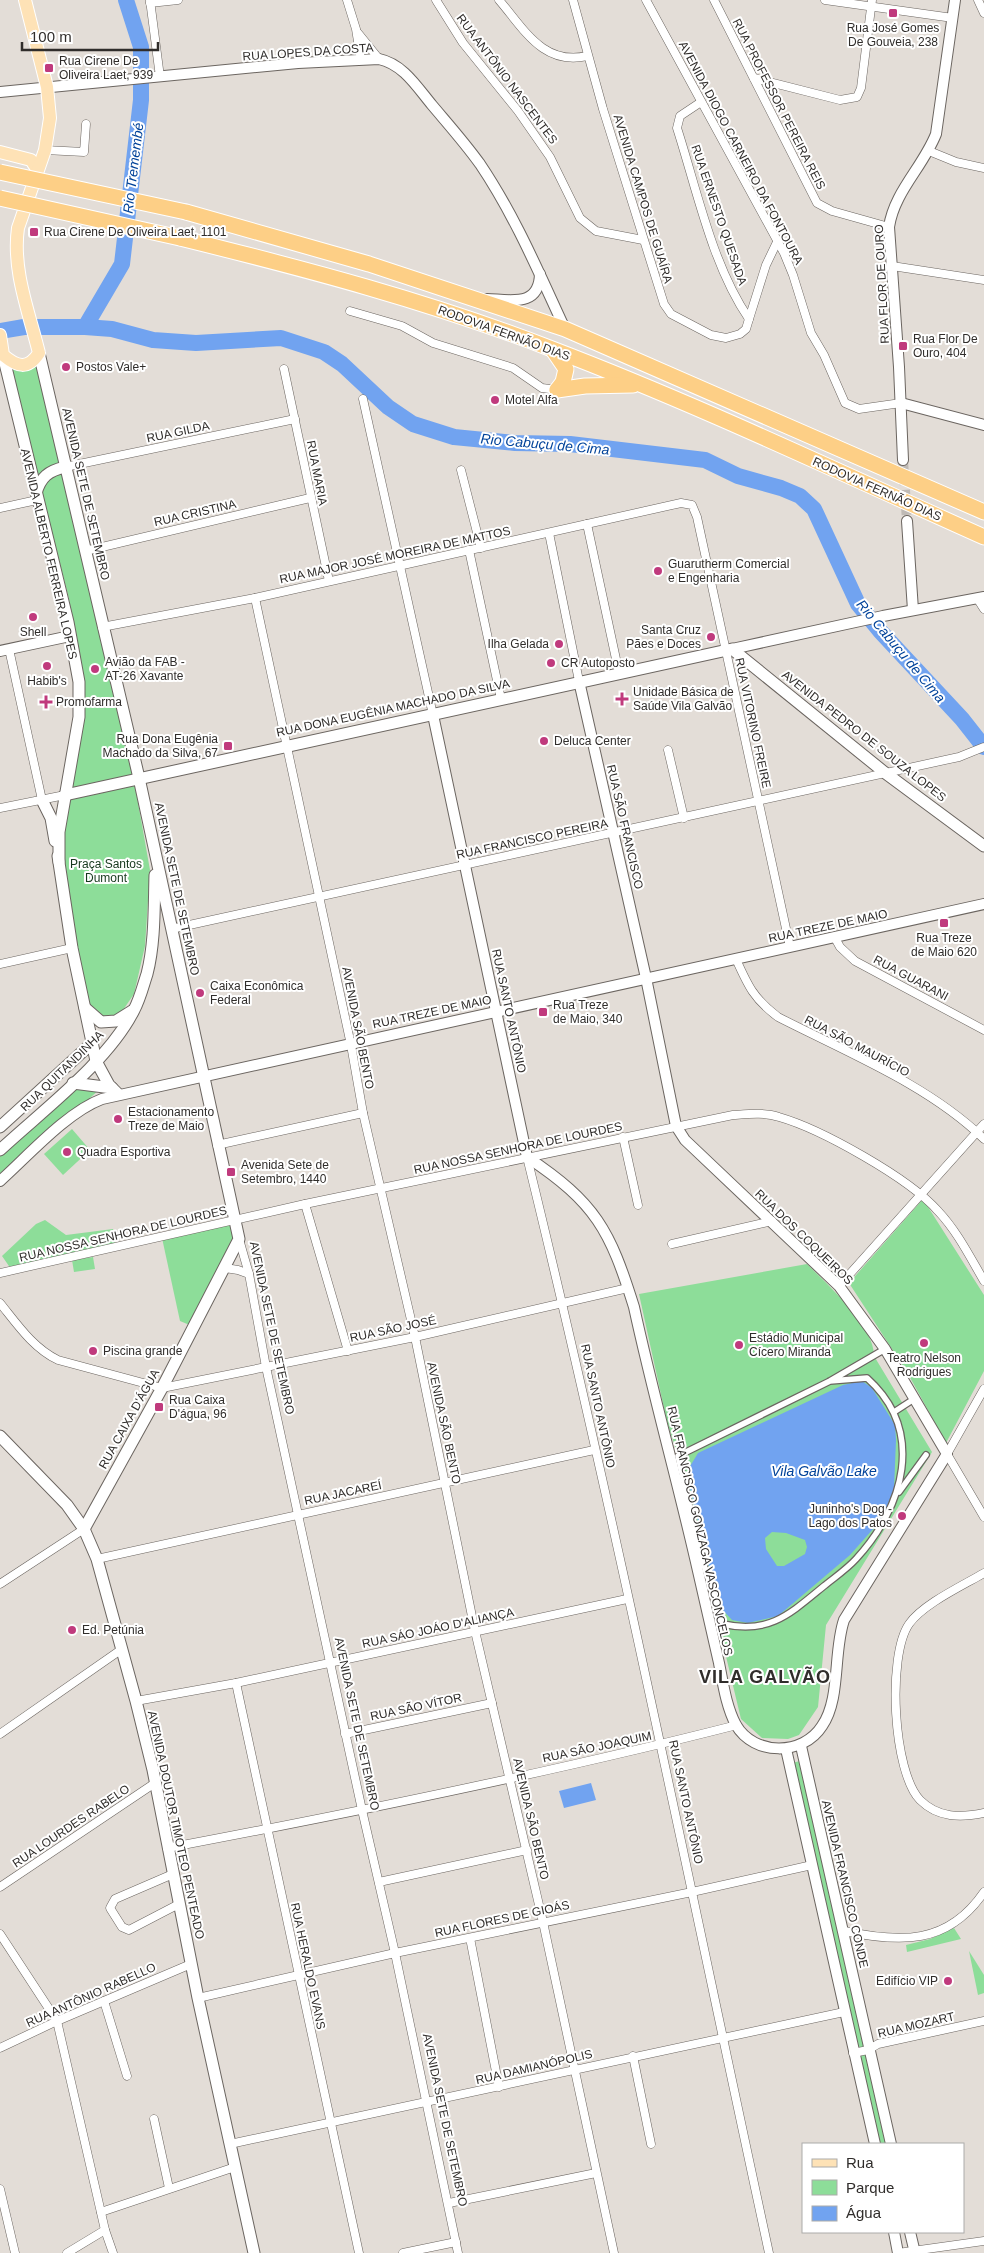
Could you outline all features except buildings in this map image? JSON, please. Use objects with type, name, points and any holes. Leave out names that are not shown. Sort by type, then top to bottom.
[{"type":"highway","name":"RODOVIA FERNÃO DIAS","points":[[0,172],[186,212],[369,264],[565,329],[984,512]]},
{"type":"highway","name":"RODOVIA FERNÃO DIAS","points":[[0,198],[180,238],[365,285],[552,349],[641,385],[984,537]]},
{"type":"highway","points":[[552,349],[566,369],[563,382],[558,390]]},
{"type":"highway","points":[[558,390],[585,386],[641,385]]},
{"type":"main road","points":[[1,353],[21,366],[31,364],[38,348],[17,267],[16,241],[18,228],[45,150],[50,118],[47,87],[24,0]]},
{"type":"main road","points":[[0,152],[31,160],[37,169]]},
{"type":"main road","name":"AVENIDA ALBERTO FERREIRA LOPES","points":[[0,335],[1,353],[70,636],[79,682],[80,708],[77,735],[59,832],[58,862]]},
{"type":"main road","name":"AVENIDA SETE DE SETEMBRO","points":[[38,348],[138,778],[239,1239]]},
{"type":"main road","points":[[36,497],[43,477],[55,469],[65,467]]},
{"type":"main road","name":"RUA DONA EUGÊNIA MACHADO DA SILVA","points":[[65,795],[730,649]]},
{"type":"main road","name":"AVENIDA PEDRO DE SOUZA LOPES","points":[[730,649],[884,772],[984,846]]},
{"type":"main road","points":[[42,800],[50,818],[72,948],[96,1061],[115,1091]]},
{"type":"main road","name":"RUA QUITANDINHA","points":[[0,1150],[96,1061],[113,1043],[135,1010],[147,973],[152,940],[156,858]]},
{"type":"main road","points":[[85,1008],[96,1019],[108,1022],[116,1021],[135,1010]]},
{"type":"main road","name":"RUA QUITANDINHA","points":[[0,1126],[92,1043]]},
{"type":"main road","points":[[73,1083],[115,1091]]},
{"type":"main road","name":"RUA CAIXA D'ÁGUA","points":[[84,1529],[162,1388],[226,1268],[239,1239]]},
{"type":"main road","name":"AVENIDA DOUTOR TIMOTEO PENTEADO","points":[[0,1437],[67,1505],[84,1529],[97,1559],[136,1701],[155,1784],[198,1998],[254,2253]]},
{"type":"street","points":[[156,77],[150,1],[178,0]]},
{"type":"street","points":[[347,0],[356,29],[361,60]]},
{"type":"street","name":"RUA ANTÔNIO NASCENTES","points":[[436,0],[463,43],[518,111],[550,157],[570,199],[586,224],[604,233],[644,240]]},
{"type":"street","points":[[499,0],[549,54],[570,58],[587,56]]},
{"type":"street","name":"AVENIDA CAMPOS DE GUAÍRA","points":[[573,0],[587,56],[664,304],[671,314],[719,338],[740,334],[746,329],[749,320]]},
{"type":"street","name":"AVENIDA DIOGO CARNEIRO DA FONTOURA","points":[[646,0],[778,240],[793,275],[811,333],[824,355],[845,404],[859,409],[901,402]]},
{"type":"street","name":"RUA PROFESSOR PEREIRA REIS","points":[[714,0],[817,203],[832,211],[889,227]]},
{"type":"street","points":[[825,0],[872,3],[953,18]]},
{"type":"street","name":"RUA FLOR DE OURO","points":[[903,460],[889,227],[891,213],[897,199],[929,151],[940,116],[955,0]]},
{"type":"street","points":[[978,0],[984,12]]},
{"type":"street","points":[[754,78],[840,100],[857,96],[861,88],[872,3]]},
{"type":"street","points":[[356,29],[379,59]]},
{"type":"street","name":"RUA LOPES DA COSTA","points":[[0,92],[298,63],[379,59],[389,61],[408,77],[468,148],[503,202],[540,270],[565,329]]},
{"type":"street","name":"RUA ERNESTO QUESADA","points":[[701,102],[680,116],[676,128],[724,271],[749,320]]},
{"type":"street","points":[[45,150],[84,152],[86,124]]},
{"type":"street","points":[[929,151],[956,162],[984,168]]},
{"type":"street","name":"RUA ERNESTO QUESADA","points":[[749,320],[766,265],[778,240]]},
{"type":"street","points":[[892,266],[984,280]]},
{"type":"street","points":[[473,299],[514,300],[530,297],[537,292],[540,285],[540,270]]},
{"type":"street","points":[[350,311],[402,326],[433,343],[513,368],[542,388],[558,390]]},
{"type":"street","name":"RUA MARIA","points":[[284,369],[329,581]]},
{"type":"street","name":"RUA SANTO ANTÔNIO","points":[[363,399],[401,565],[527,1157],[563,1303],[627,1599],[661,1744],[769,2253]]},
{"type":"street","points":[[901,402],[984,425]]},
{"type":"street","name":"RUA GILDA","points":[[65,467],[295,419]]},
{"type":"street","points":[[461,470],[480,548]]},
{"type":"street","points":[[0,508],[36,497]]},
{"type":"street","name":"RUA CRISTINA","points":[[85,551],[310,498]]},
{"type":"street","name":"RUA MAJOR JOSÉ MOREIRA DE MATTOS","points":[[102,627],[255,598],[680,503],[692,505]]},
{"type":"street","name":"RUA VITORINO FREIRE","points":[[692,505],[697,518],[730,649],[758,801],[790,947]]},
{"type":"street","points":[[907,521],[914,610]]},
{"type":"street","points":[[587,524],[619,672]]},
{"type":"street","name":"RUA SÃO FRANCISCO","points":[[549,533],[579,681],[646,978],[676,1126]]},
{"type":"street","points":[[469,550],[501,699]]},
{"type":"street","points":[[981,597],[984,609]]},
{"type":"street","name":"RUA DONA EUGÊNIA MACHADO DA SILVA","points":[[730,649],[981,597]]},
{"type":"street","name":"AVENIDA SÃO BENTO","points":[[255,598],[351,1042],[363,1113],[415,1337],[475,1631],[543,1922],[614,2253]]},
{"type":"street","points":[[42,800],[4,650],[70,636]]},
{"type":"street","name":"RUA FRANCISCO PEREIRA","points":[[171,929],[614,834],[972,753],[984,747]]},
{"type":"street","points":[[668,750],[684,818]]},
{"type":"street","points":[[0,808],[65,795]]},
{"type":"street","name":"RUA TREZE DE MAIO","points":[[0,1181],[89,1104],[115,1091],[203,1076],[984,904]]},
{"type":"street","name":"RUA GUARANI","points":[[835,938],[840,948],[855,961],[984,1030]]},
{"type":"street","points":[[0,964],[72,948]]},
{"type":"street","name":"RUA SÃO MAURÍCIO","points":[[736,959],[749,990],[760,1003],[778,1017],[923,1094],[984,1139]]},
{"type":"street","points":[[217,1145],[363,1113]]},
{"type":"street","name":"RUA NOSSA SENHORA DE LOURDES","points":[[0,1273],[305,1204],[733,1115],[777,1116],[800,1124],[865,1157],[921,1193],[938,1210],[955,1233],[984,1280]]},
{"type":"street","points":[[839,1286],[984,1124]]},
{"type":"street","name":"RUA DOS COQUEIROS","points":[[676,1126],[685,1140],[839,1286],[885,1350],[947,1454]]},
{"type":"street","points":[[623,1137],[638,1206]]},
{"type":"street","name":"RUA FRANCISCO GONZAGA VASCONCELOS","points":[[527,1157],[560,1179],[581,1198],[610,1239],[628,1288],[694,1552],[727,1701],[737,1726],[755,1742],[770,1747],[786,1749],[801,1746]]},
{"type":"street","points":[[305,1204],[348,1351]]},
{"type":"street","points":[[672,1244],[772,1222]]},
{"type":"street","name":"AVENIDA SETE DE SETEMBRO","points":[[239,1239],[249,1274],[266,1367],[345,1734],[395,1953],[458,2253]]},
{"type":"street","points":[[226,1268],[249,1274]]},
{"type":"street","name":"RUA SÃO JOSÉ","points":[[162,1388],[415,1337],[628,1288]]},
{"type":"street","points":[[0,1303],[32,1343],[46,1354],[58,1360],[162,1388]]},
{"type":"street","points":[[885,1350],[830,1381],[678,1456],[700,1553],[723,1624],[742,1628],[762,1626],[784,1616],[856,1559],[887,1517],[898,1494],[926,1455]]},
{"type":"street","points":[[830,1381],[866,1378],[876,1386],[894,1412],[903,1440],[898,1494]]},
{"type":"street","points":[[801,1746],[822,1726],[829,1712],[839,1636],[844,1620],[947,1454],[984,1389]]},
{"type":"street","points":[[894,1412],[914,1399]]},
{"type":"street","name":"RUA JACAREÍ","points":[[97,1559],[594,1450]]},
{"type":"street","points":[[947,1454],[984,1517]]},
{"type":"street","points":[[0,1584],[84,1529]]},
{"type":"street","points":[[984,1573],[920,1612],[909,1624],[902,1639],[898,1655],[895,1692],[896,1716],[904,1769],[911,1786],[920,1800],[944,1814],[969,1816],[984,1813]]},
{"type":"street","name":"RUA SÁO JOÁO D'ALIANÇA","points":[[136,1701],[236,1683],[627,1599]]},
{"type":"street","points":[[0,1734],[122,1650]]},
{"type":"street","name":"RUA HERALDO EVANS","points":[[236,1683],[359,2253]]},
{"type":"street","name":"RUA SÃO VÍTOR","points":[[345,1734],[492,1703]]},
{"type":"street","name":"RUA SÃO JOAQUIM","points":[[167,1848],[362,1810],[737,1726]]},
{"type":"street","name":"AVENIDA FRANCISCO CONDE","points":[[801,1746],[844,1931],[868,2050],[891,2143]]},
{"type":"street","points":[[786,1749],[875,2143]]},
{"type":"street","points":[[789,1765],[796,1759],[804,1762]]},
{"type":"street","name":"RUA LOURDES RABELO","points":[[0,1887],[155,1784]]},
{"type":"street","points":[[379,1882],[526,1850]]},
{"type":"street","name":"RUA FLORES DE GIOÁS","points":[[198,1998],[395,1953],[692,1892],[812,1865]]},
{"type":"street","points":[[173,1874],[116,1899],[110,1908],[122,1927],[130,1930],[179,1904]]},
{"type":"street","points":[[844,1931],[891,1940],[918,1937],[958,1920],[970,1911],[984,1892]]},
{"type":"street","points":[[0,1934],[57,2021],[105,2230],[113,2253]]},
{"type":"street","points":[[470,1938],[499,2087]]},
{"type":"street","name":"RUA ANTÔNIO RABELLO","points":[[0,2048],[57,2021],[191,1964]]},
{"type":"street","points":[[104,2002],[127,2076]]},
{"type":"street","name":"RUA DAMIANÓPOLIS","points":[[230,2144],[427,2103],[575,2068],[844,2012]]},
{"type":"street","name":"RUA MOZART","points":[[853,2053],[868,2050],[878,2044],[984,2021]]},
{"type":"street","points":[[633,2056],[651,2144]]},
{"type":"street","points":[[154,2119],[169,2188]]},
{"type":"street","points":[[101,2212],[235,2167]]},
{"type":"street","points":[[449,2203],[596,2173]]},
{"type":"street","points":[[0,2189],[14,2253]]},
{"type":"street","points":[[67,2253],[105,2230]]},
{"type":"street","points":[[894,2233],[898,2253],[984,2241]]},
{"type":"street","points":[[910,2233],[915,2252]]},
{"type":"street","points":[[403,2253],[456,2242]]},
{"type":"green space","name":"Praça Santos Dumont","points":[[38,364],[98,615],[137,797],[150,870],[145,946],[134,994],[123,1010],[107,1020],[90,1007],[84,989],[62,843],[84,690],[69,599],[10,367],[26,371]]},
{"type":"green space","points":[[73,1084],[100,1089],[0,1178],[0,1152]]},
{"type":"green space","name":"Quadra Esportiva","points":[[72,1129],[90,1150],[63,1175],[44,1154]]},
{"type":"green space","points":[[923,1199],[984,1295],[984,1371],[946,1443],[907,1372],[849,1283]]},
{"type":"green space","points":[[45,1220],[66,1235],[113,1229],[115,1245],[11,1269],[2,1256],[36,1224]]},
{"type":"green space","points":[[230,1223],[235,1242],[192,1326],[180,1321],[162,1238]]},
{"type":"green space","points":[[93,1257],[95,1269],[74,1272],[72,1260]]},
{"type":"green space","points":[[807,1264],[859,1319],[867,1332],[874,1356],[932,1452],[826,1625],[818,1707],[799,1735],[788,1739],[762,1738],[741,1719],[678,1456],[667,1422],[639,1294]]},
{"type":"green space","points":[[800,1761],[887,2143],[879,2143],[792,1763]]},
{"type":"green space","points":[[954,1928],[961,1939],[907,1952],[906,1945],[930,1939]]},
{"type":"green space","points":[[969,1951],[984,1975],[984,1993],[978,1995]]},
{"type":"water","name":"Vila Galvão Lake","points":[[862,1381],[872,1388],[895,1425],[894,1489],[882,1519],[850,1555],[778,1616],[748,1623],[732,1620],[718,1605],[689,1483],[689,1468],[698,1453],[843,1385]],"holes":[[[772,1532],[786,1533],[805,1540],[807,1547],[805,1554],[784,1566],[777,1566],[766,1549],[765,1538]]]},
{"type":"water","points":[[591,1783],[596,1800],[564,1808],[559,1791]]},
{"type":"waterway","name":"Rio Tremembé","points":[[85,327],[122,264],[141,100],[141,47],[126,0]]},
{"type":"waterway","name":"Rio Cabuçu de Cima","points":[[0,331],[24,327],[85,327],[112,329],[153,340],[196,343],[281,338],[324,352],[342,364],[388,407],[413,424],[454,437],[515,443],[570,444],[705,460],[738,476],[781,488],[800,496],[814,509],[858,604],[880,631],[962,719],[984,747]]},
{"type":"tunnel","points":[[903,460],[907,521]]},
{"type":"place","name":"Rua José Gomes De Gouveia, 238","points":[[893,13]]},
{"type":"place","name":"Rua Cirene De Oliveira Laet, 939","points":[[49,68]]},
{"type":"place","name":"Rua Cirene De Oliveira Laet, 1101","points":[[34,232]]},
{"type":"place","name":"Rua Flor De Ouro, 404","points":[[903,346]]},
{"type":"place","name":"Postos Vale+","points":[[66,367]]},
{"type":"place","name":"Motel Alfa","points":[[495,400]]},
{"type":"place","name":"Guarutherm Comercial e Engenharia","points":[[658,571]]},
{"type":"place","name":"Shell","points":[[33,617]]},
{"type":"place","name":"Santa Cruz Pães e Doces","points":[[711,637]]},
{"type":"place","name":"Ilha Gelada","points":[[559,644]]},
{"type":"place","name":"CR Autoposto","points":[[551,663]]},
{"type":"place","name":"Habib's","points":[[47,666]]},
{"type":"place","name":"Avião da FAB - AT-26 Xavante","points":[[95,669]]},
{"type":"place","name":"Unidade Básica de Saúde Vila Galvão","points":[[622,699]]},
{"type":"place","name":"Promofarma","points":[[46,702]]},
{"type":"place","name":"Deluca Center","points":[[544,741]]},
{"type":"place","name":"Rua Dona Eugênia Machado da Silva, 67","points":[[228,746]]},
{"type":"place","name":"Rua Treze de Maio 620","points":[[944,923]]},
{"type":"place","name":"Caixa Econômica Federal","points":[[200,993]]},
{"type":"place","name":"Rua Treze de Maio, 340","points":[[543,1012]]},
{"type":"place","name":"Estacionamento Treze de Maio","points":[[118,1119]]},
{"type":"place","name":"Quadra Esportiva","points":[[67,1152]]},
{"type":"place","name":"Avenida Sete de Setembro, 1440","points":[[231,1172]]},
{"type":"place","name":"Teatro Nelson Rodrigues","points":[[924,1343]]},
{"type":"place","name":"Estádio Municipal Cícero Miranda","points":[[739,1345]]},
{"type":"place","name":"Piscina grande","points":[[93,1351]]},
{"type":"place","name":"Rua Caixa D'água, 96","points":[[159,1407]]},
{"type":"place","name":"Juninho's Dog - Lago dos Patos","points":[[902,1516]]},
{"type":"place","name":"Ed. Petúnia","points":[[72,1630]]},
{"type":"place","name":"Edifício VIP","points":[[948,1981]]},
{"type":"district","name":"VILA GALVÃO","points":[[765,1677]]}]
